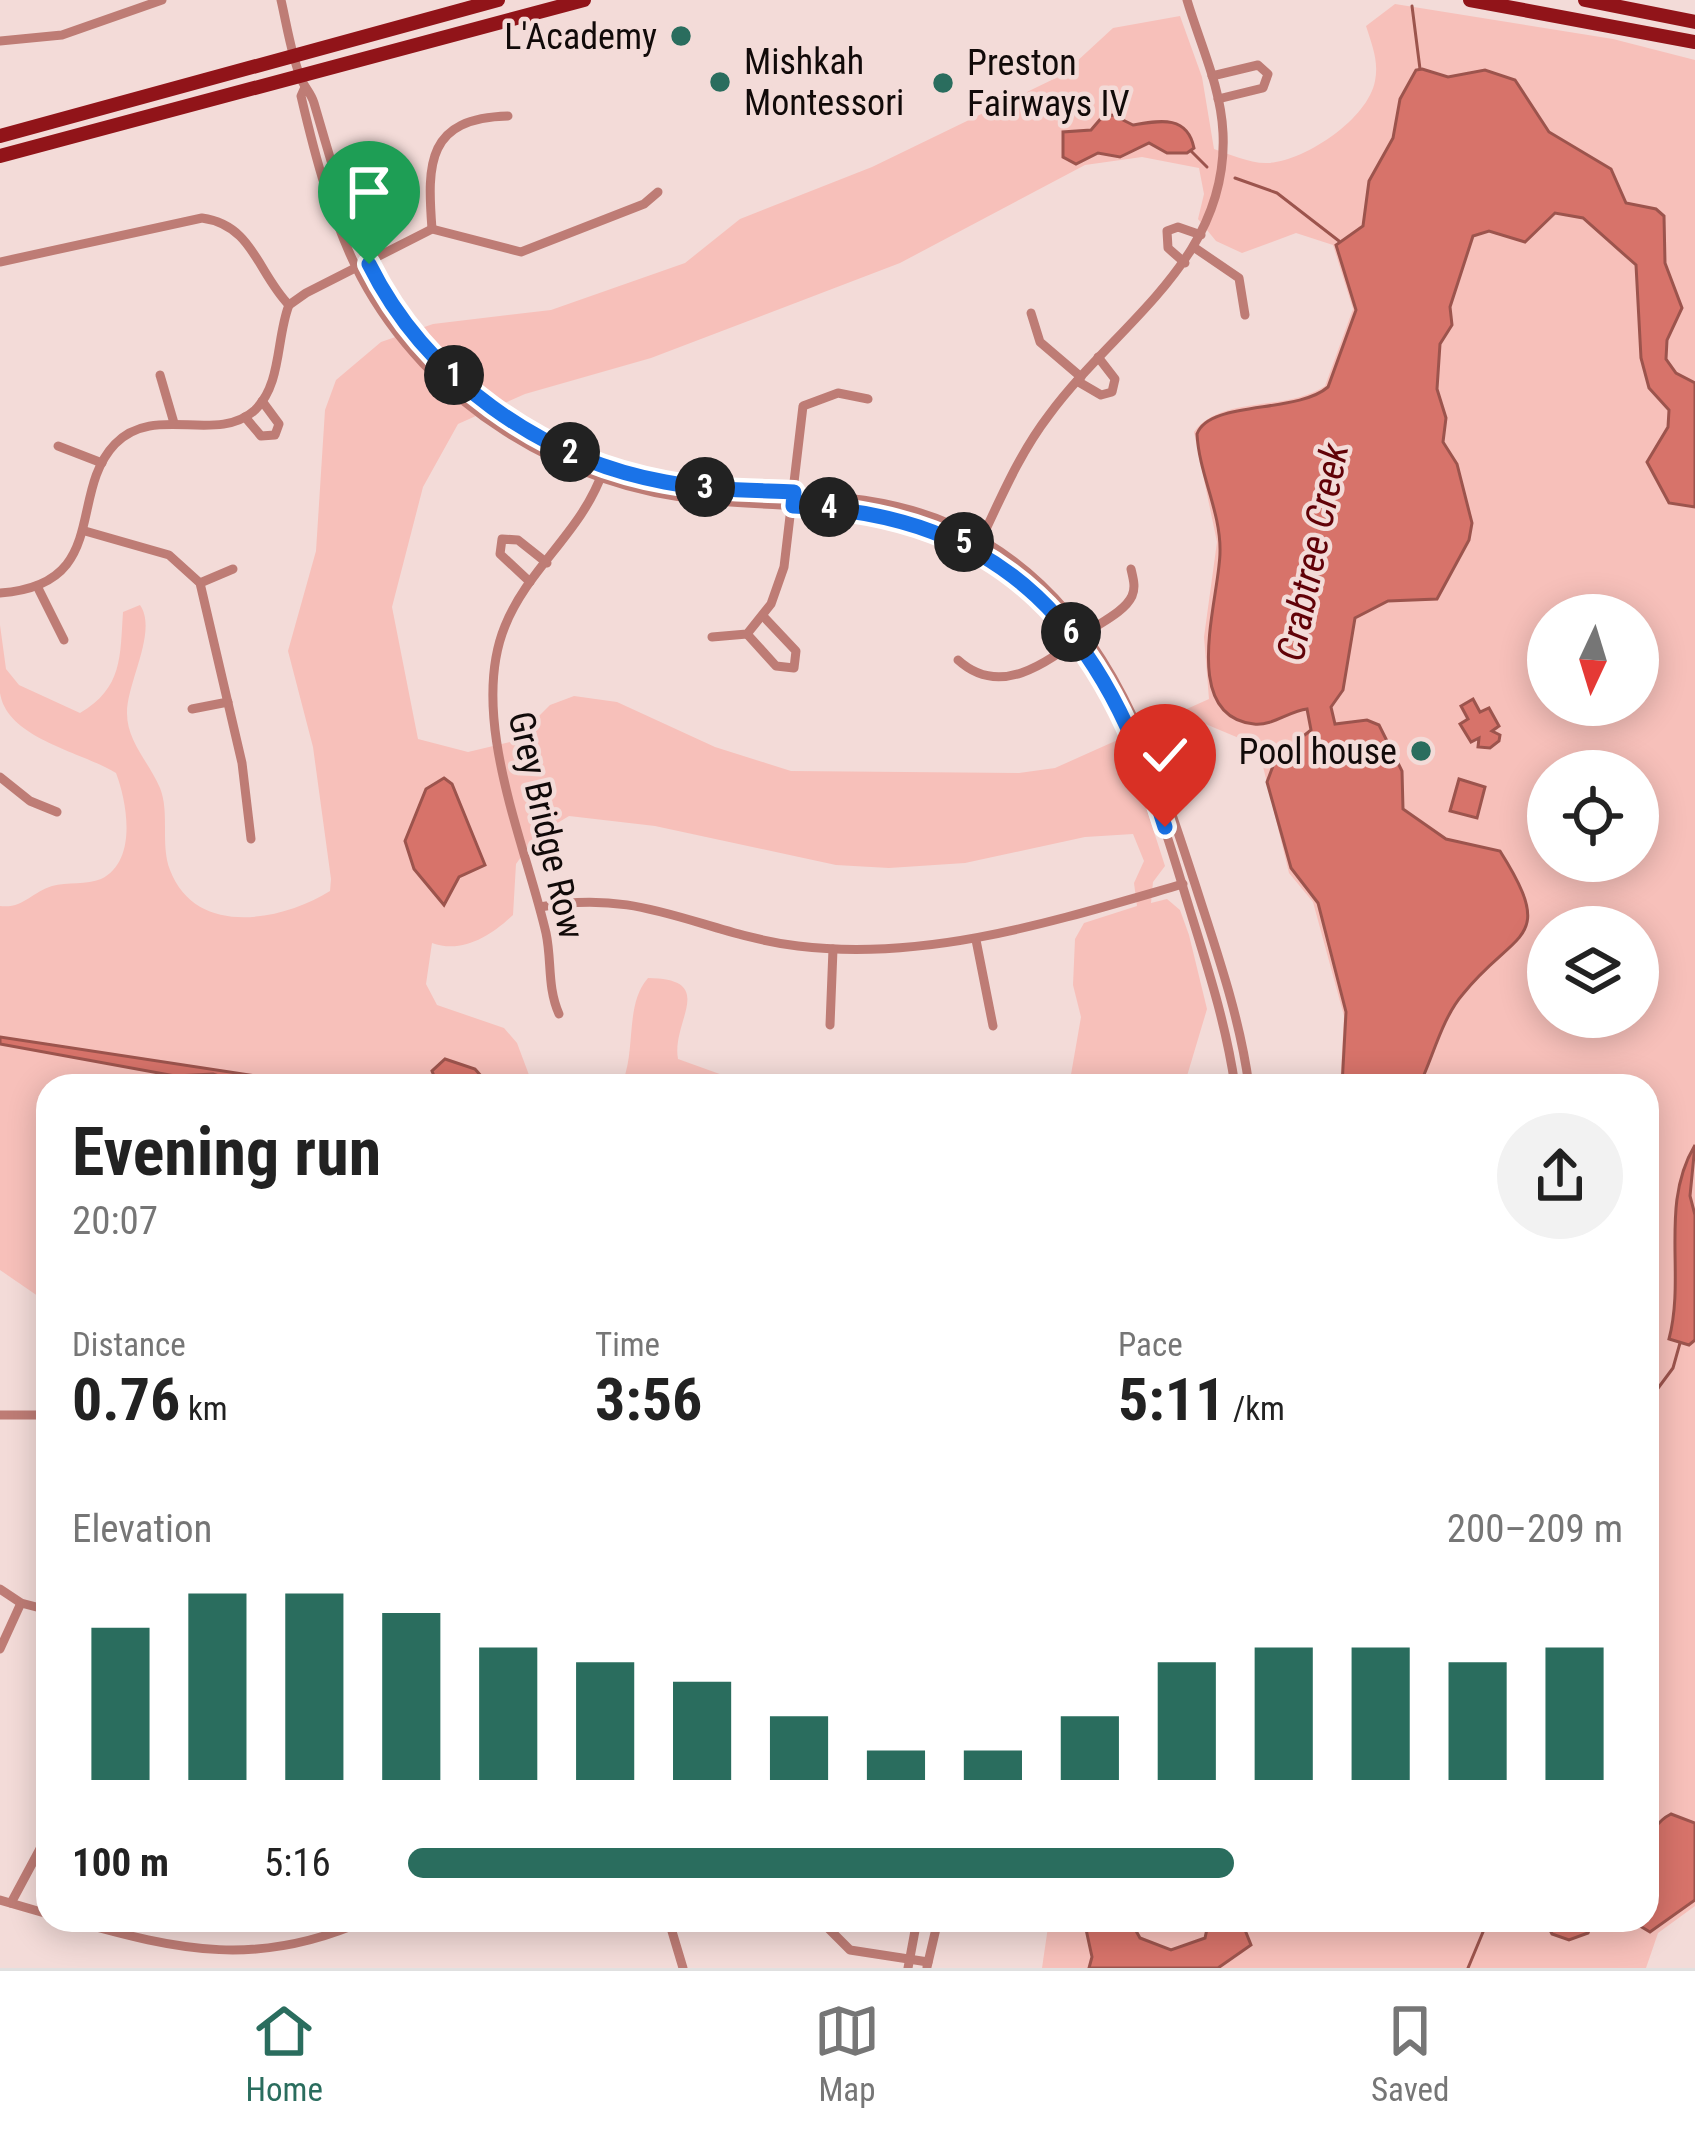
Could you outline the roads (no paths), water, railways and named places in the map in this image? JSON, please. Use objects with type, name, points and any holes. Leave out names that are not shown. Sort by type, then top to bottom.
[{"type":"main road","points":[[0,136],[498,0]]},
{"type":"main road","points":[[0,156],[303,82],[584,0]]},
{"type":"main road","points":[[1470,0],[1695,42]]},
{"type":"main road","points":[[1585,0],[1695,22]]},
{"type":"street","points":[[0,41],[62,35],[162,0]]},
{"type":"street","points":[[281,0],[314,147],[363,266],[384,313],[452,390],[529,446],[680,498],[885,514],[979,544]]},
{"type":"street","points":[[979,544],[1036,433],[1185,263],[1201,235],[1221,171],[1218,99],[1187,0]]},
{"type":"street","points":[[1212,76],[1258,65],[1269,77],[1258,90],[1218,99]]},
{"type":"street","points":[[432,230],[428,180],[440,144],[463,123],[508,116]]},
{"type":"street","points":[[0,593],[37,586],[67,561],[85,531],[102,463],[112,447],[137,429],[245,417],[262,401],[289,305],[432,230],[521,252],[644,204],[658,192]]},
{"type":"street","points":[[0,262],[202,218],[221,220],[243,236],[289,305]]},
{"type":"street","points":[[1185,263],[1168,248],[1167,231],[1178,227],[1201,235]]},
{"type":"street","points":[[1195,248],[1239,278],[1245,315]]},
{"type":"street","points":[[1031,313],[1040,342],[1079,380],[1101,394],[1112,392],[1114,379],[1098,357]]},
{"type":"street","points":[[160,375],[174,423]]},
{"type":"street","points":[[712,637],[747,634],[764,617],[779,588],[803,406],[838,393],[868,399]]},
{"type":"street","points":[[245,417],[261,436],[275,434],[279,424],[262,401]]},
{"type":"street","points":[[58,446],[102,463]]},
{"type":"street","points":[[603,471],[689,486],[794,492],[904,506],[979,544],[1039,583],[1145,735],[1188,883],[1233,1074]]},
{"type":"street","name":"Grey Bridge Row","points":[[559,1014],[551,996],[540,907],[491,694],[500,639],[530,583],[583,518],[603,471]]},
{"type":"street","points":[[85,531],[169,555],[200,583],[228,702],[251,839]]},
{"type":"street","points":[[530,583],[500,554],[502,539],[518,540],[547,563]]},
{"type":"street","points":[[200,583],[232,569]]},
{"type":"street","points":[[958,660],[979,676],[1009,676],[1043,664],[1132,597],[1131,569]]},
{"type":"street","points":[[37,586],[64,640]]},
{"type":"street","points":[[747,634],[783,670],[794,668],[796,651],[764,617]]},
{"type":"street","points":[[192,709],[228,702]]},
{"type":"street","points":[[0,776],[31,801],[58,812]]},
{"type":"street","points":[[540,907],[606,898],[772,942],[833,950],[976,940],[1188,883]]},
{"type":"street","points":[[1188,883],[1229,994],[1246,1074]]},
{"type":"street","points":[[976,940],[993,1026]]},
{"type":"street","points":[[830,1025],[833,950]]},
{"type":"street","points":[[0,1398],[2,1414],[36,1415]]},
{"type":"street","points":[[0,1589],[36,1607]]},
{"type":"street","points":[[0,1648],[21,1603]]},
{"type":"street","points":[[36,1853],[6,1902],[36,1911]]},
{"type":"street","points":[[115,1932],[241,1962],[300,1948],[338,1932]]},
{"type":"street","points":[[672,1932],[683,1968]]},
{"type":"street","points":[[832,1932],[850,1950],[927,1965],[935,1932]]},
{"type":"street","points":[[909,1964],[914,1932]]},
{"type":"water","points":[[1422,69],[1448,77],[1485,70],[1515,80],[1549,132],[1611,169],[1626,203],[1656,209],[1664,216],[1665,263],[1682,308],[1667,340],[1666,359],[1676,373],[1695,383],[1695,507],[1669,503],[1647,462],[1668,427],[1669,410],[1649,388],[1641,358],[1636,265],[1583,218],[1555,213],[1525,242],[1489,231],[1473,236],[1450,307],[1452,325],[1440,344],[1437,389],[1446,418],[1443,442],[1457,464],[1472,523],[1469,540],[1437,599],[1388,601],[1355,618],[1343,690],[1331,707],[1335,724],[1367,720],[1379,725],[1402,771],[1403,809],[1446,839],[1500,851],[1526,903],[1527,920],[1523,933],[1456,1004],[1424,1074],[1343,1074],[1346,1012],[1318,903],[1291,868],[1267,782],[1276,758],[1311,730],[1307,709],[1254,724],[1231,716],[1217,700],[1208,652],[1219,537],[1197,434],[1218,416],[1296,401],[1328,387],[1356,310],[1336,245],[1363,226],[1369,181],[1393,138],[1400,99],[1416,70]]},
{"type":"water","points":[[1113,115],[1133,125],[1178,125],[1194,148],[1187,153],[1167,153],[1149,143],[1120,157],[1098,153],[1076,164],[1063,157],[1063,132],[1091,130],[1103,116]]},
{"type":"water","points":[[1473,699],[1480,712],[1489,708],[1499,726],[1492,731],[1500,735],[1499,741],[1490,748],[1478,747],[1479,738],[1471,742],[1460,724],[1468,719],[1461,706]]},
{"type":"water","points":[[444,778],[452,784],[485,865],[459,877],[444,905],[414,869],[405,841],[426,789]]},
{"type":"water","points":[[1459,779],[1485,787],[1477,818],[1450,811]]},
{"type":"water","points":[[0,1037],[243,1074],[164,1074],[0,1044]]},
{"type":"water","points":[[445,1059],[479,1074],[433,1074]]},
{"type":"water","points":[[1695,1145],[1690,1196],[1695,1215],[1695,1340],[1689,1345],[1669,1339],[1678,1191]]},
{"type":"water","points":[[1671,1814],[1695,1823],[1695,1900],[1659,1926],[1659,1823]]},
{"type":"water","points":[[1087,1932],[1137,1932],[1140,1938],[1171,1950],[1205,1938],[1206,1932],[1246,1932],[1251,1945],[1218,1968],[1089,1968],[1092,1957]]},
{"type":"water","points":[[1551,1932],[1588,1932],[1569,1940]]},
{"type":"waterway","points":[[1412,6],[1420,69]]},
{"type":"waterway","points":[[1191,151],[1207,167]]},
{"type":"waterway","points":[[1235,178],[1277,193],[1339,241]]},
{"type":"waterway","points":[[1659,1387],[1673,1368],[1680,1343]]},
{"type":"waterway","name":"Crabtree Creek","points":[[1468,1968],[1483,1932]]},
{"type":"place","name":"L'Academy","points":[[681,36]]},
{"type":"place","name":"Mishkah Montessori","points":[[720,82]]},
{"type":"place","name":"Preston Fairways IV","points":[[943,83]]},
{"type":"place","name":"Pool house","points":[[1421,751]]}]
